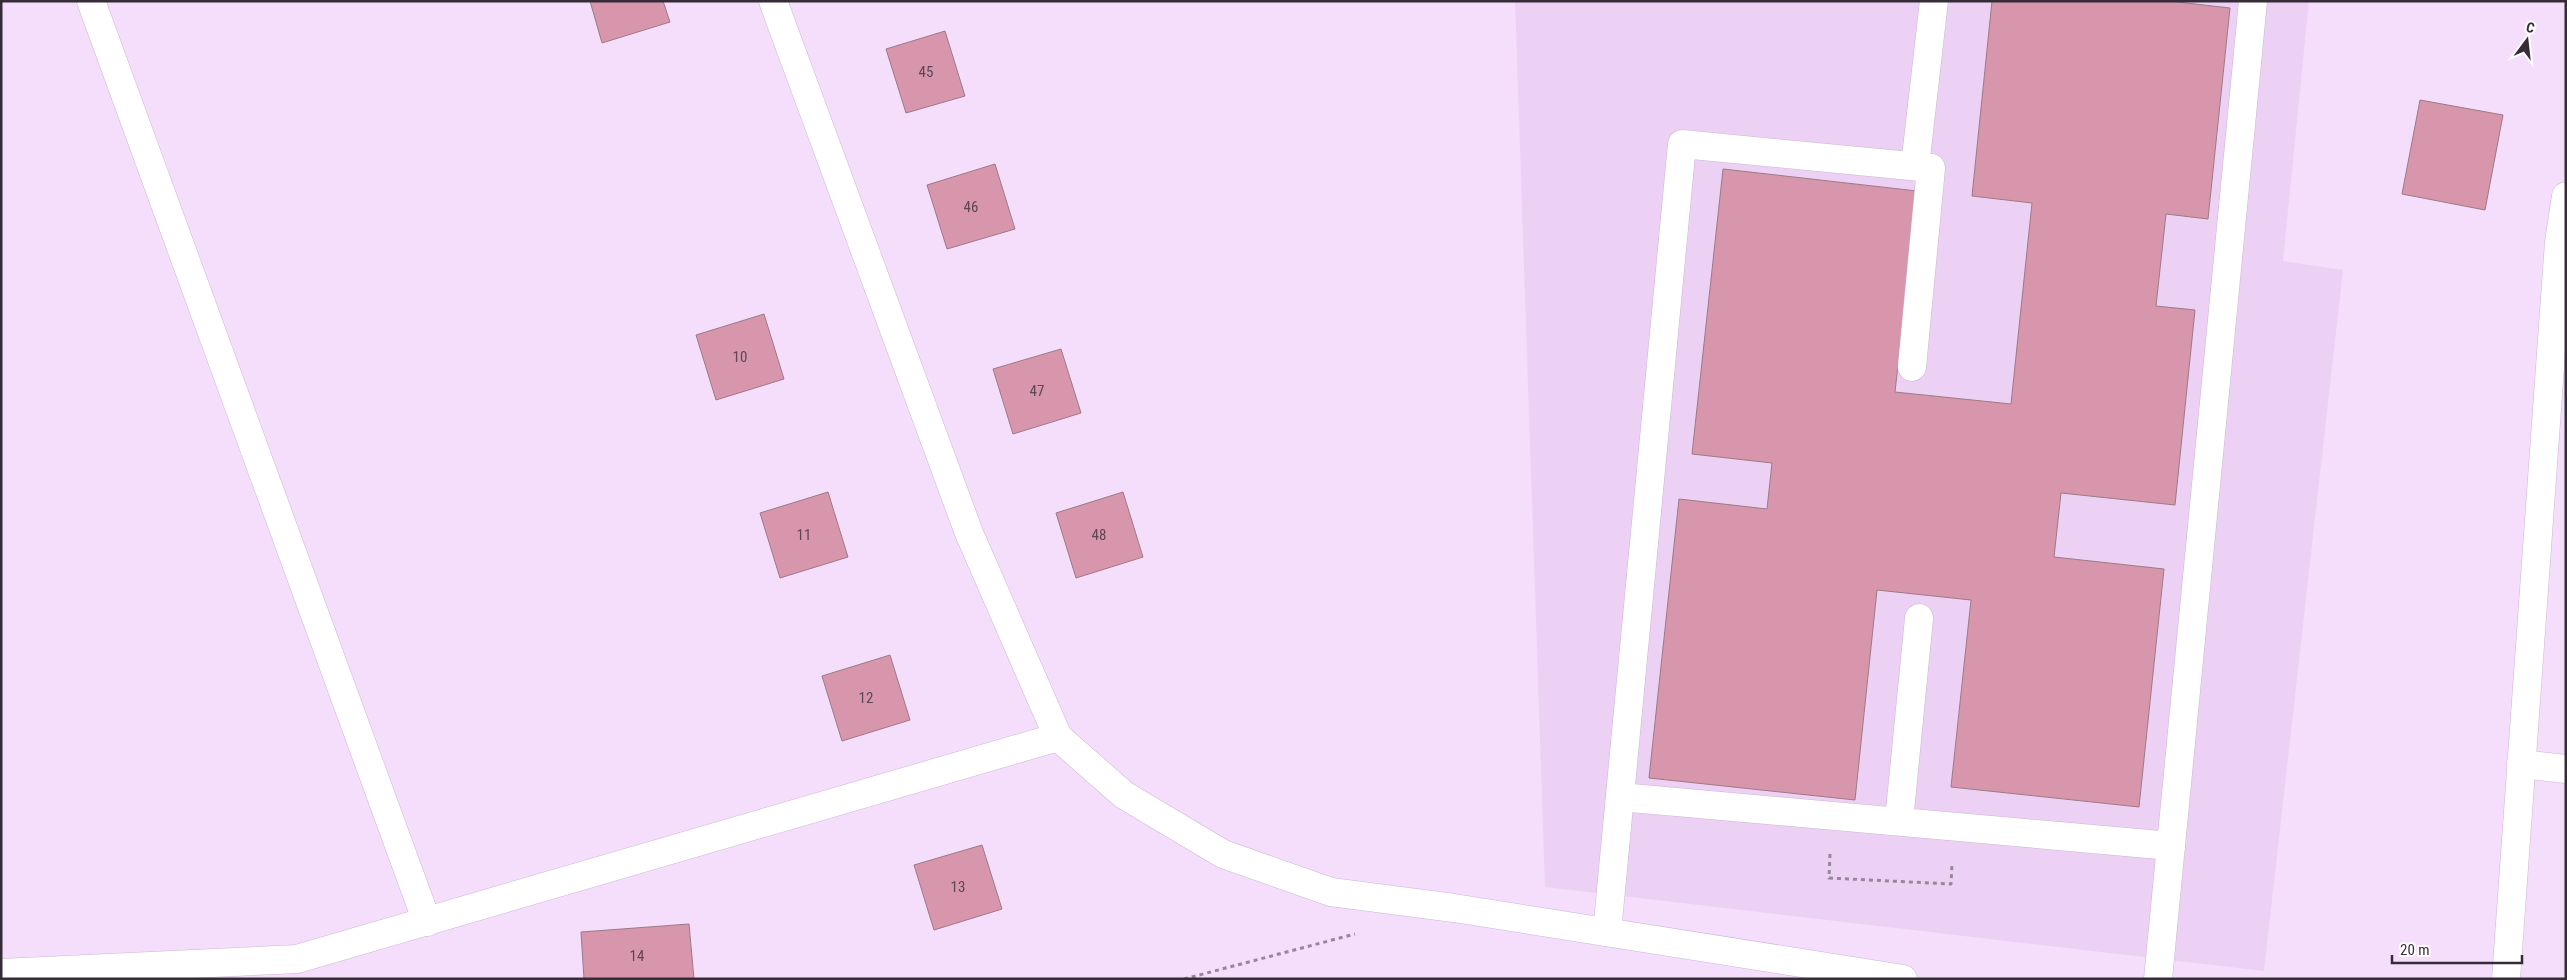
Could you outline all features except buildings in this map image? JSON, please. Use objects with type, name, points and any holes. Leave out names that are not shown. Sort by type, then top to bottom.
[{"type":"street","points":[[92,1],[427,922]]},
{"type":"street","points":[[773,1],[969,533],[1058,737],[1124,795],[1232,857],[1331,892],[1608,932],[1902,979]]},
{"type":"street","points":[[1916,166],[1934,1]]},
{"type":"street","points":[[2158,979],[2253,1]]},
{"type":"street","points":[[1608,932],[1682,144],[1931,168],[1912,367]]},
{"type":"street","points":[[2506,979],[2521,764],[2555,462],[2558,242],[2566,196]]},
{"type":"street","points":[[1899,821],[1919,618]]},
{"type":"street","points":[[1,973],[297,960],[1058,737]]},
{"type":"street","points":[[2521,764],[2566,769]]},
{"type":"street","points":[[1620,797],[2171,846]]},
{"type":"path","points":[[1832,815],[1829,878],[1951,884],[1954,826]]},
{"type":"path","points":[[1184,979],[1358,933]]},
{"type":"shaded area","points":[[1515,1],[2309,1],[2283,261],[2343,270],[2264,971],[1545,887]]}]
